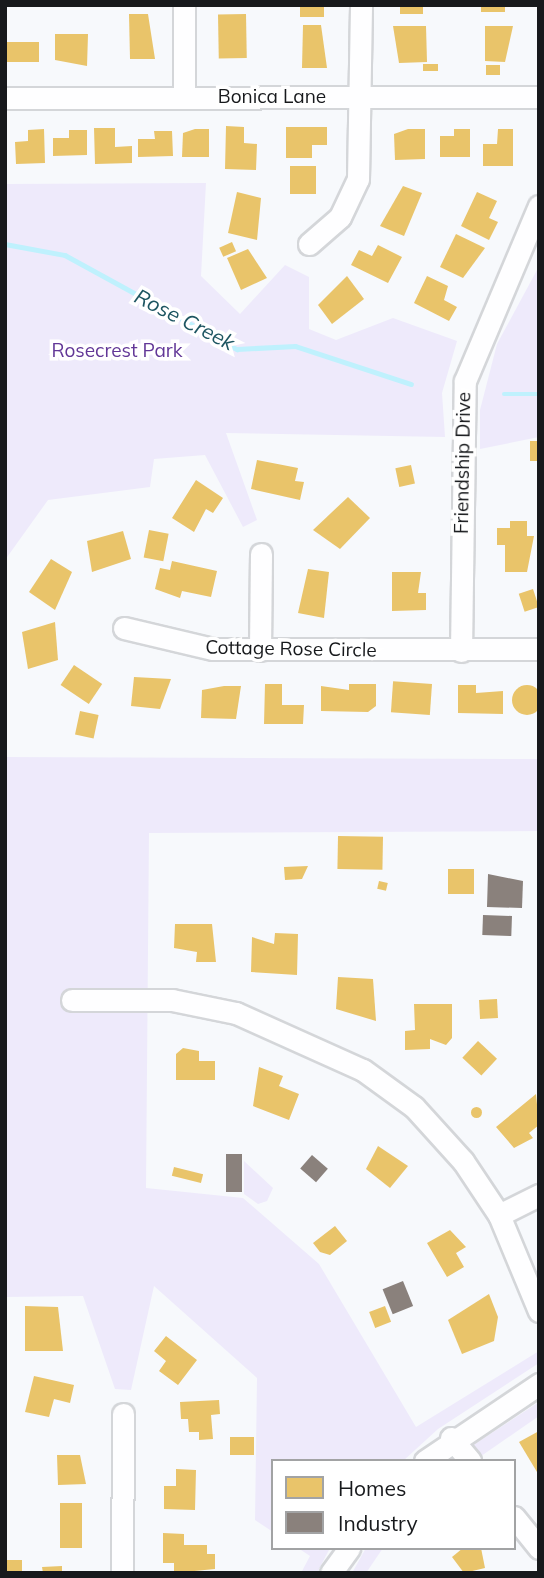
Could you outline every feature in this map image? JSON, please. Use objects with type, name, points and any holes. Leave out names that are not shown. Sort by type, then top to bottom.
[{"type":"street","points":[[184,5],[184,98]]},
{"type":"street","points":[[309,244],[340,217],[354,192],[362,97],[361,5]]},
{"type":"street","name":"Bonica Lane","points":[[5,98],[539,97]]},
{"type":"street","name":"Friendship Drive","points":[[461,651],[465,381],[539,206]]},
{"type":"street","points":[[260,650],[261,554]]},
{"type":"street","name":"Cottage Rose Circle","points":[[124,628],[190,647],[260,650],[539,649]]},
{"type":"street","points":[[72,1000],[172,1000],[294,1034],[363,1070],[414,1107],[463,1161],[499,1214],[539,1311]]},
{"type":"street","points":[[499,1214],[539,1195]]},
{"type":"street","points":[[427,1459],[451,1438],[539,1384]]},
{"type":"street","points":[[122,1573],[123,1414]]},
{"type":"street","points":[[451,1438],[468,1459]]},
{"type":"street","points":[[516,1519],[539,1548]]},
{"type":"street","points":[[331,1573],[348,1550]]},
{"type":"green space","name":"Rosecrest Park","points":[[206,183],[201,276],[240,314],[285,265],[309,277],[309,329],[336,340],[393,318],[457,341],[442,393],[445,437],[226,433],[257,520],[243,527],[205,455],[154,459],[150,487],[48,500],[5,560],[5,184]]},
{"type":"green space","points":[[537,270],[539,437],[480,449],[480,410],[497,344]]},
{"type":"green space","points":[[5,757],[539,759],[539,831],[149,833],[146,1188],[243,1198],[319,1264],[416,1427],[539,1351],[539,1363],[438,1429],[405,1459],[271,1459],[271,1531],[255,1520],[257,1378],[154,1286],[131,1390],[115,1389],[83,1296],[5,1297]]},
{"type":"green space","points":[[244,1161],[273,1188],[267,1201],[258,1204],[244,1194]]},
{"type":"green space","points":[[539,1402],[539,1416],[477,1459],[452,1459]]},
{"type":"green space","points":[[301,1550],[329,1550],[317,1573],[301,1573],[310,1556]]},
{"type":"green space","points":[[365,1550],[382,1550],[366,1573],[352,1573]]},
{"type":"building: Homes","points":[[300,5],[324,5],[324,17],[300,17]]},
{"type":"building: Homes","points":[[400,5],[423,5],[423,14],[400,14]]},
{"type":"building: Homes","points":[[481,5],[505,5],[505,12],[481,12]]},
{"type":"building: Homes","points":[[129,14],[148,14],[155,59],[130,59]]},
{"type":"building: Homes","points":[[218,14],[246,14],[247,58],[219,58]]},
{"type":"building: Homes","points":[[303,25],[321,25],[327,68],[302,68]]},
{"type":"building: Homes","points":[[393,26],[426,26],[427,62],[399,63]]},
{"type":"building: Homes","points":[[485,26],[513,26],[505,62],[485,61]]},
{"type":"building: Homes","points":[[55,34],[88,34],[87,66],[55,60]]},
{"type":"building: Homes","points":[[7,42],[39,42],[39,62],[7,62]]},
{"type":"building: Homes","points":[[423,64],[438,64],[438,71],[423,71]]},
{"type":"building: Homes","points":[[486,65],[500,65],[500,75],[486,75]]},
{"type":"building: Homes","points":[[226,126],[244,127],[244,143],[257,144],[256,170],[225,169]]},
{"type":"building: Homes","points":[[286,127],[327,127],[327,145],[312,145],[312,158],[286,158]]},
{"type":"building: Homes","points":[[94,128],[115,128],[115,147],[132,146],[132,163],[95,164]]},
{"type":"building: Homes","points":[[44,129],[45,163],[16,164],[15,142],[28,141],[28,130]]},
{"type":"building: Homes","points":[[195,129],[209,129],[209,157],[182,157],[183,133]]},
{"type":"building: Homes","points":[[408,129],[425,129],[425,159],[395,160],[394,134]]},
{"type":"building: Homes","points":[[454,129],[470,129],[470,157],[440,157],[440,136],[454,136]]},
{"type":"building: Homes","points":[[498,129],[513,129],[513,166],[483,166],[483,144],[497,144]]},
{"type":"building: Homes","points":[[69,130],[87,130],[87,155],[53,156],[53,138],[69,138]]},
{"type":"building: Homes","points":[[154,131],[172,131],[173,156],[138,157],[138,139],[155,139]]},
{"type":"building: Homes","points":[[290,166],[316,166],[316,194],[290,194]]},
{"type":"building: Homes","points":[[403,186],[422,193],[404,236],[380,226]]},
{"type":"building: Homes","points":[[237,192],[261,198],[257,240],[228,233]]},
{"type":"building: Homes","points":[[477,192],[497,201],[489,218],[498,222],[489,240],[461,226]]},
{"type":"building: Homes","points":[[456,234],[485,248],[463,278],[440,267]]},
{"type":"building: Homes","points":[[232,242],[236,251],[223,257],[219,248]]},
{"type":"building: Homes","points":[[378,245],[402,257],[388,283],[351,265],[359,250],[372,256]]},
{"type":"building: Homes","points":[[248,249],[267,278],[241,290],[227,258]]},
{"type":"building: Homes","points":[[347,276],[364,299],[332,324],[318,305]]},
{"type":"building: Homes","points":[[427,276],[448,286],[444,300],[457,307],[449,321],[414,303]]},
{"type":"building: Homes","points":[[530,441],[539,441],[539,461],[530,461]]},
{"type":"building: Homes","points":[[257,460],[298,468],[295,481],[304,482],[300,500],[251,489]]},
{"type":"building: Homes","points":[[411,465],[415,484],[399,487],[395,468]]},
{"type":"building: Homes","points":[[196,480],[223,498],[213,513],[206,509],[194,532],[172,518]]},
{"type":"building: Homes","points":[[348,497],[370,518],[340,549],[313,530]]},
{"type":"building: Homes","points":[[510,521],[527,521],[527,536],[534,536],[527,572],[505,572],[505,545],[497,545],[497,528],[510,528]]},
{"type":"building: Homes","points":[[149,530],[169,534],[163,561],[144,557]]},
{"type":"building: Homes","points":[[123,531],[131,559],[92,572],[87,541]]},
{"type":"building: Homes","points":[[51,559],[72,572],[55,610],[29,592]]},
{"type":"building: Homes","points":[[172,561],[217,571],[211,597],[182,591],[180,598],[155,589],[160,568],[170,570]]},
{"type":"building: Homes","points":[[308,569],[329,572],[324,618],[298,613]]},
{"type":"building: Homes","points":[[392,572],[421,572],[418,593],[426,593],[426,610],[392,611]]},
{"type":"building: Homes","points":[[533,589],[539,607],[525,612],[519,594]]},
{"type":"building: Homes","points":[[55,622],[58,660],[28,669],[22,632]]},
{"type":"building: Homes","points":[[74,665],[102,684],[89,704],[61,685]]},
{"type":"building: Homes","points":[[134,677],[171,679],[160,709],[131,706]]},
{"type":"building: Homes","points":[[393,681],[432,684],[430,715],[391,712]]},
{"type":"building: Homes","points":[[265,684],[282,684],[282,705],[304,705],[303,724],[264,724]]},
{"type":"building: Homes","points":[[349,684],[376,684],[376,706],[368,712],[321,711],[321,686],[349,690]]},
{"type":"building: Homes","points":[[458,685],[476,685],[476,693],[503,691],[503,714],[458,713]]},
{"type":"building: Homes","points":[[527,685],[538,689],[542,700],[538,711],[527,715],[516,711],[512,700],[516,689]]},
{"type":"building: Homes","points":[[241,686],[236,719],[201,718],[202,690]]},
{"type":"building: Homes","points":[[80,711],[99,715],[94,738],[75,734]]},
{"type":"building: Homes","points":[[338,836],[383,837],[382,870],[337,869]]},
{"type":"building: Homes","points":[[308,866],[302,879],[285,880],[284,867]]},
{"type":"building: Homes","points":[[448,869],[474,869],[474,894],[448,894]]},
{"type":"building: Homes","points":[[379,881],[388,883],[386,891],[377,889]]},
{"type":"building: Homes","points":[[175,924],[212,924],[216,962],[196,962],[197,952],[174,948]]},
{"type":"building: Homes","points":[[275,933],[298,934],[297,975],[251,972],[252,937],[274,944]]},
{"type":"building: Homes","points":[[338,977],[373,979],[376,1021],[336,1009]]},
{"type":"building: Homes","points":[[497,999],[498,1018],[480,1019],[479,1000]]},
{"type":"building: Homes","points":[[414,1004],[452,1004],[452,1038],[446,1045],[430,1039],[430,1049],[405,1050],[405,1031],[415,1030]]},
{"type":"building: Homes","points":[[478,1041],[497,1059],[481,1076],[462,1058]]},
{"type":"building: Homes","points":[[183,1048],[199,1051],[199,1061],[215,1061],[215,1080],[176,1080],[176,1054]]},
{"type":"building: Homes","points":[[259,1067],[283,1076],[279,1086],[299,1094],[289,1120],[253,1106]]},
{"type":"building: Homes","points":[[536,1094],[539,1125],[529,1133],[533,1138],[514,1148],[496,1127]]},
{"type":"building: Homes","points":[[476,1106],[482,1112],[476,1118],[470,1112]]},
{"type":"building: Homes","points":[[378,1146],[408,1166],[390,1188],[366,1169]]},
{"type":"building: Homes","points":[[174,1167],[203,1174],[201,1183],[172,1176]]},
{"type":"building: Homes","points":[[335,1226],[347,1241],[330,1255],[320,1252],[313,1243]]},
{"type":"building: Homes","points":[[450,1230],[466,1247],[456,1253],[464,1267],[447,1277],[427,1243]]},
{"type":"building: Homes","points":[[489,1294],[498,1317],[494,1341],[462,1354],[448,1320]]},
{"type":"building: Homes","points":[[25,1306],[58,1307],[63,1351],[25,1351]]},
{"type":"building: Homes","points":[[385,1306],[391,1322],[375,1328],[369,1312]]},
{"type":"building: Homes","points":[[166,1336],[197,1360],[178,1385],[159,1371],[166,1361],[154,1351]]},
{"type":"building: Homes","points":[[34,1376],[74,1385],[70,1403],[54,1399],[49,1417],[25,1412]]},
{"type":"building: Homes","points":[[219,1400],[220,1414],[211,1415],[213,1439],[199,1440],[199,1432],[189,1432],[188,1419],[181,1419],[180,1402]]},
{"type":"building: Homes","points":[[539,1431],[539,1470],[537,1472],[519,1442]]},
{"type":"building: Homes","points":[[230,1437],[254,1437],[254,1455],[230,1455]]},
{"type":"building: Homes","points":[[57,1455],[80,1455],[86,1484],[58,1485]]},
{"type":"building: Homes","points":[[176,1469],[196,1470],[195,1510],[164,1509],[164,1486],[176,1486]]},
{"type":"building: Homes","points":[[60,1503],[82,1503],[82,1548],[60,1548]]},
{"type":"building: Homes","points":[[163,1533],[184,1534],[184,1545],[207,1545],[207,1554],[215,1554],[215,1569],[174,1573],[174,1563],[163,1563]]},
{"type":"building: Homes","points":[[461,1550],[481,1550],[485,1568],[464,1573],[452,1557]]},
{"type":"building: Homes","points":[[5,1560],[22,1560],[22,1573],[5,1573]]},
{"type":"building: Homes","points":[[62,1566],[62,1573],[43,1573],[42,1567]]},
{"type":"building: Industry","points":[[488,874],[523,881],[522,908],[487,907]]},
{"type":"building: Industry","points":[[483,915],[512,916],[511,936],[482,935]]},
{"type":"building: Industry","points":[[226,1154],[242,1154],[242,1192],[226,1192]]},
{"type":"building: Industry","points":[[312,1155],[328,1169],[316,1182],[300,1169]]},
{"type":"building: Industry","points":[[403,1281],[413,1306],[393,1314],[383,1289]]},
{"type":"waterway","name":"Rose Creek","points":[[5,244],[65,255],[237,349],[295,346],[411,384]]},
{"type":"waterway","name":"Rose Creek","points":[[504,394],[539,394]]}]
